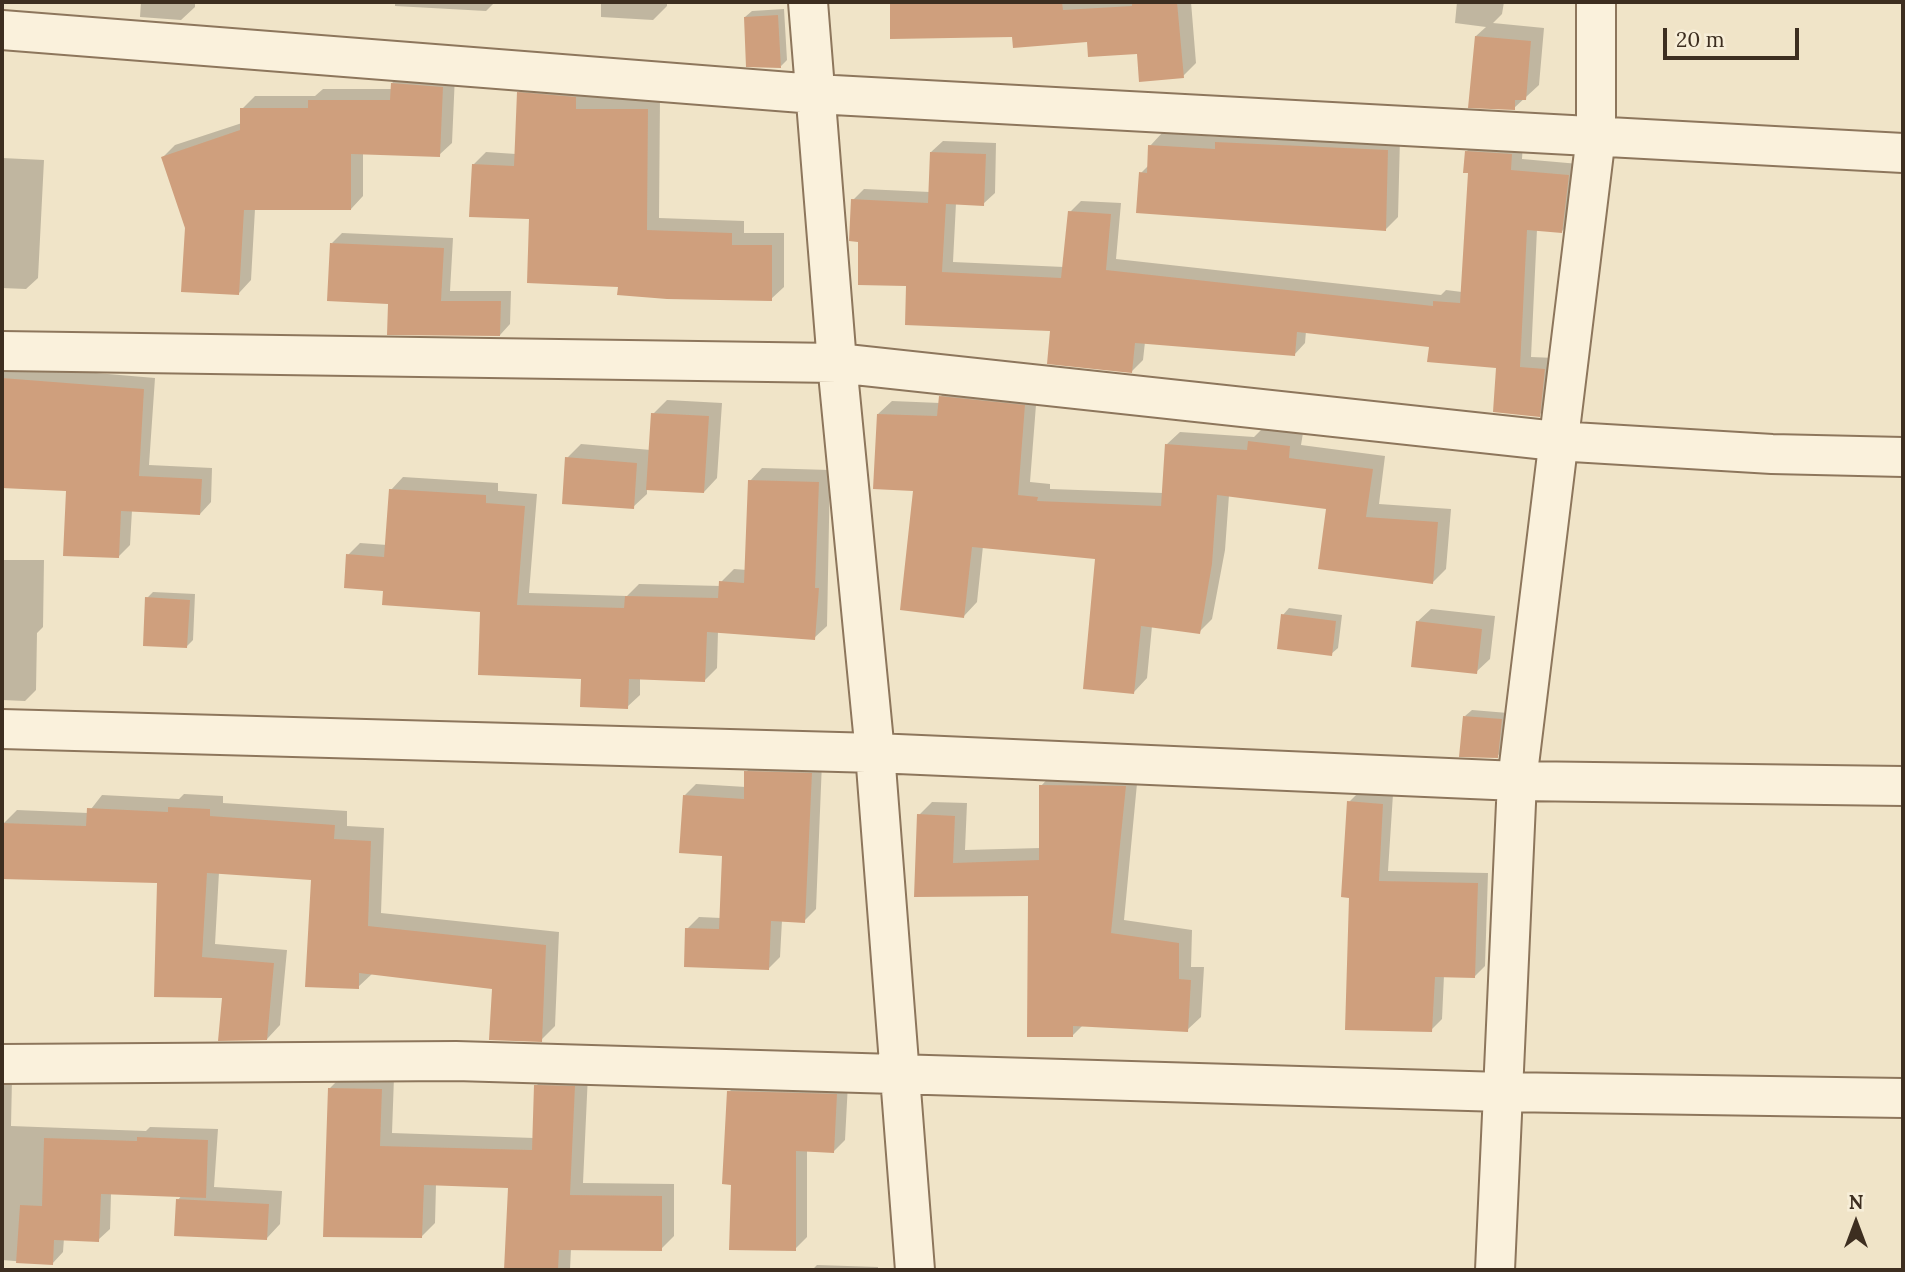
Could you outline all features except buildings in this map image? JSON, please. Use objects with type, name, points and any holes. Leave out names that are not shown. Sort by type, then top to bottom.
[{"type":"street","points":[[808,2],[837,363],[875,753],[915,1270]]},
{"type":"street","points":[[1495,1270],[1517,781],[1556,441],[1596,136],[1596,2]]},
{"type":"street","points":[[2,30],[815,94],[1903,153]]},
{"type":"street","points":[[2,351],[837,363],[1556,441],[1772,454],[1903,457]]},
{"type":"street","points":[[2,729],[875,753],[1517,781],[1903,786]]},
{"type":"street","points":[[2,1064],[456,1060],[902,1076],[1502,1092],[1903,1098]]}]
